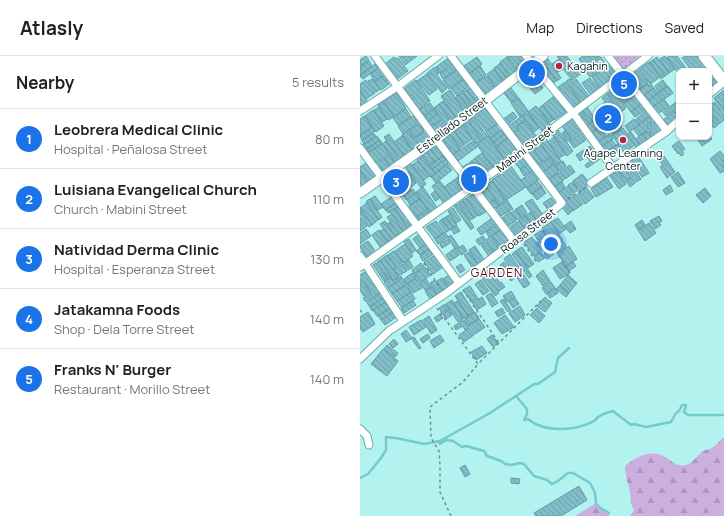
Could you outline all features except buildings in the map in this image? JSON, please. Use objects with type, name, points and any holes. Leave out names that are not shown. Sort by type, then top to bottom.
[{"type":"main road","points":[[704,56],[724,82]]},
{"type":"street","points":[[374,56],[473,187],[517,239]]},
{"type":"street","points":[[360,111],[438,56]]},
{"type":"street","points":[[451,56],[562,203]]},
{"type":"street","points":[[526,56],[573,113],[613,168]]},
{"type":"street","name":"Estrellado Street","points":[[360,193],[436,139],[543,56]]},
{"type":"street","points":[[608,56],[624,74],[667,131]]},
{"type":"street","name":"Mabini Street","points":[[363,265],[523,151],[648,56]]},
{"type":"street","points":[[712,92],[724,82]]},
{"type":"street","points":[[592,183],[667,131],[676,123]]},
{"type":"street","points":[[360,148],[459,283]]},
{"type":"street","name":"Roasa Street","points":[[360,359],[389,331],[445,294],[562,203]]},
{"type":"street","points":[[360,256],[363,265],[403,321]]},
{"type":"street","points":[[360,429],[367,436],[369,445]]},
{"type":"path","name":"Roasa Street","points":[[562,203],[592,183]]},
{"type":"path","points":[[538,223],[570,273]]},
{"type":"path","points":[[517,239],[536,263]]},
{"type":"path","points":[[424,263],[445,294]]},
{"type":"path","points":[[459,283],[499,343]]},
{"type":"path","points":[[451,516],[440,492],[439,451],[431,438],[430,407],[463,382],[478,364],[542,298]]},
{"type":"path","points":[[432,302],[478,364]]},
{"type":"path","points":[[360,310],[363,314]]},
{"type":"green space","points":[[613,56],[640,56],[624,69]]},
{"type":"green space","points":[[724,437],[724,516],[630,516],[634,510],[631,503],[625,466],[645,454],[661,455],[678,465],[686,465],[691,463],[703,451],[710,449]]},
{"type":"green space","points":[[596,503],[599,507],[609,513],[609,516],[575,516]]},
{"type":"waterway","points":[[360,478],[368,474],[381,458],[386,450],[386,437],[424,444],[440,441],[490,413],[555,372],[558,358],[569,348]]},
{"type":"waterway","points":[[516,396],[527,409],[527,414],[524,420],[528,419],[543,427],[560,429],[578,427],[587,424],[596,420],[599,416],[613,411],[631,425],[634,424],[646,427],[671,422],[682,405],[686,405],[684,412],[688,415],[724,415]]},
{"type":"waterway","points":[[438,441],[440,444],[446,440],[453,441],[462,447],[466,446],[484,451],[487,456],[505,464],[524,464],[534,476],[547,480],[552,484],[568,473],[573,473],[590,483],[595,493],[596,503],[599,507],[609,513]]},
{"type":"place","name":"Kagahin","points":[[559,66]]},
{"type":"place","name":"Jatakamna Foods","points":[[532,73]]},
{"type":"place","name":"Franks N' Burger","points":[[624,84]]},
{"type":"place","name":"Luisiana Evangelical Church","points":[[608,118]]},
{"type":"place","name":"Agape Learning Center","points":[[623,140]]},
{"type":"place","name":"Leobrera Medical Clinic","points":[[474,179]]},
{"type":"place","name":"Natividad Derma Clinic","points":[[396,182]]},
{"type":"district","name":"GARDEN","points":[[497,273]]}]
